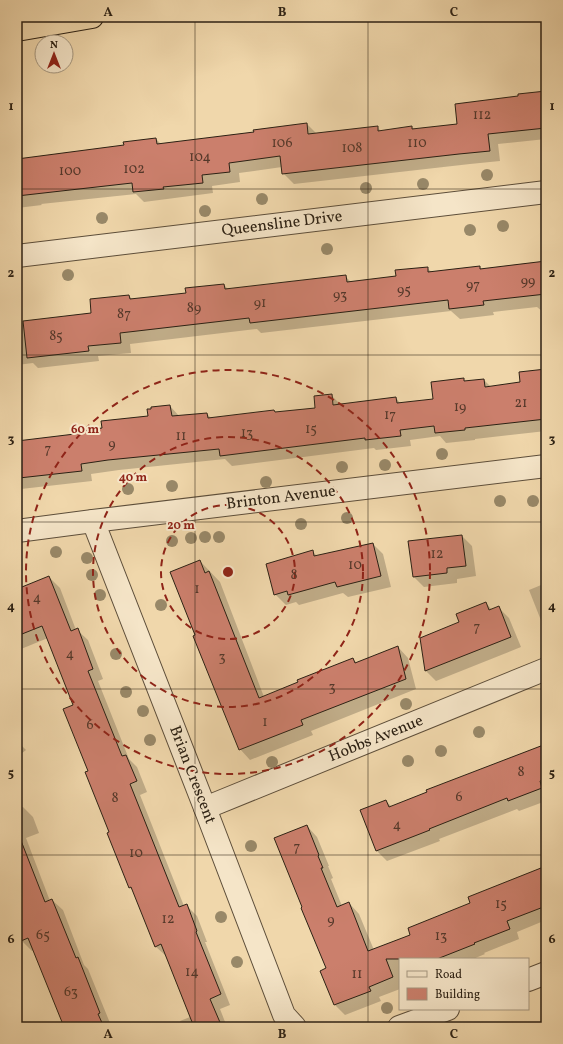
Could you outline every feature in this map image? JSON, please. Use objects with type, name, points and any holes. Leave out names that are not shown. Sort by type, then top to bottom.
[{"type":"highway","points":[[17,30],[92,17]]},
{"type":"street","name":"Queensline Drive","points":[[17,256],[546,192]]},
{"type":"street","name":"Brinton Avenue","points":[[17,532],[93,521],[546,466]]},
{"type":"street","name":"Brian Crescent","points":[[93,521],[284,1015],[295,1027]]},
{"type":"street","name":"Hobbs Avenue","points":[[205,808],[546,669]]},
{"type":"street","points":[[529,980],[546,973]]},
{"type":"street","points":[[399,1027],[445,1010]]},
{"type":"building","points":[[546,91],[546,128],[488,134],[490,151],[282,174],[280,156],[229,163],[230,172],[202,175],[203,183],[163,187],[164,189],[133,192],[132,183],[17,196],[17,159],[124,145],[123,142],[156,138],[157,144],[254,132],[253,130],[307,123],[308,134],[378,126],[378,131],[412,126],[412,129],[457,124],[455,104]]},
{"type":"building","points":[[546,261],[546,294],[483,301],[484,305],[449,309],[448,300],[250,323],[249,318],[120,333],[121,343],[88,346],[89,351],[27,358],[23,321],[91,313],[90,299],[129,295],[130,299],[186,293],[185,288],[224,284],[225,289],[346,275],[347,282],[396,276],[395,270],[428,267],[428,272],[480,266],[480,269]]},
{"type":"building","points":[[546,369],[546,419],[465,428],[465,430],[435,433],[434,426],[400,430],[401,436],[365,440],[365,438],[220,456],[219,449],[108,460],[81,464],[82,471],[19,478],[17,441],[83,433],[82,431],[102,428],[101,421],[148,416],[147,409],[151,409],[151,407],[170,405],[172,416],[207,413],[208,418],[274,410],[275,412],[315,408],[314,396],[332,394],[333,405],[396,397],[397,403],[433,399],[431,382],[464,378],[464,381],[484,379],[485,387],[520,382],[519,372]]},
{"type":"building","points":[[462,535],[466,566],[447,568],[447,573],[413,577],[408,541]]},
{"type":"building","points":[[373,543],[381,576],[337,587],[335,582],[288,595],[287,591],[274,595],[266,564],[313,550],[314,556]]},
{"type":"building","points":[[200,560],[205,573],[209,571],[259,698],[298,682],[297,680],[353,658],[355,663],[398,646],[406,679],[301,720],[303,725],[239,750],[193,636],[195,635],[170,572]]},
{"type":"building","points":[[49,576],[71,631],[78,628],[93,669],[88,671],[122,756],[126,755],[137,781],[130,784],[179,907],[187,904],[197,931],[196,932],[221,994],[210,999],[222,1027],[194,1027],[161,944],[155,947],[107,833],[109,832],[85,772],[88,771],[63,709],[73,705],[42,626],[17,636],[17,589]]},
{"type":"building","points":[[486,602],[489,610],[499,606],[511,637],[425,671],[420,638],[459,622],[456,614]]},
{"type":"building","points":[[546,744],[546,779],[540,781],[542,788],[508,801],[507,798],[376,851],[360,810],[386,800],[389,807],[427,792],[426,790]]},
{"type":"building","points":[[307,825],[319,855],[318,856],[323,868],[321,868],[337,907],[349,902],[368,951],[410,935],[408,928],[470,903],[468,897],[546,866],[546,906],[507,921],[510,929],[440,958],[386,959],[393,977],[369,987],[371,991],[334,1005],[320,971],[326,968],[274,838]]},
{"type":"building","points":[[17,833],[45,902],[52,899],[76,958],[78,957],[104,1027],[64,1027],[28,938],[21,941],[17,931]]}]
